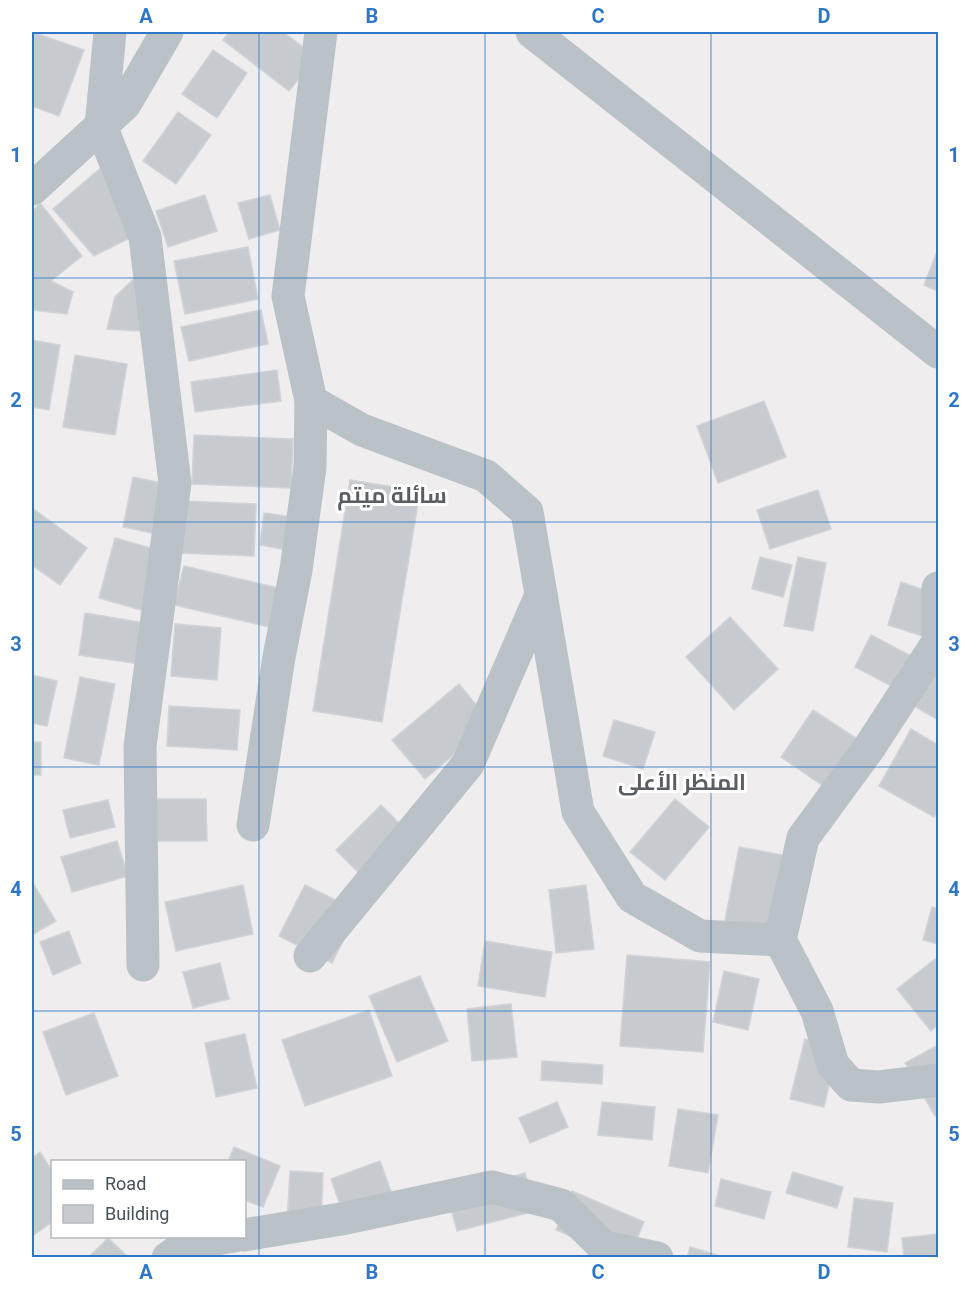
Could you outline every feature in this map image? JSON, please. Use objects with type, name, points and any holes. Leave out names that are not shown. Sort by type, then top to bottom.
[{"type":"street","points":[[110,32],[101,126],[145,237],[175,483],[140,746],[143,964]]},
{"type":"street","points":[[32,189],[125,104],[167,32]]},
{"type":"street","points":[[253,825],[279,657],[296,570],[309,467],[311,401],[288,296],[321,32]]},
{"type":"street","points":[[532,32],[939,352]]},
{"type":"street","points":[[311,401],[362,430],[486,476],[527,512],[578,812],[632,897],[700,936],[780,940]]},
{"type":"street","points":[[939,588],[938,642],[869,748],[803,838],[780,940],[818,1011],[833,1065],[851,1085],[879,1088],[939,1080]]},
{"type":"street","points":[[310,956],[468,764],[541,595]]},
{"type":"street","points":[[246,1235],[341,1219],[492,1187],[561,1205],[604,1247],[657,1257]]},
{"type":"street","points":[[168,1257],[188,1244],[222,1238]]},
{"type":"building","points":[[32,32],[84,50],[59,116],[32,106]]},
{"type":"building","points":[[229,32],[283,32],[316,57],[289,91],[223,40]]},
{"type":"building","points":[[213,50],[247,73],[217,118],[182,94]]},
{"type":"building","points":[[178,112],[211,135],[176,184],[143,161]]},
{"type":"building","points":[[103,166],[132,237],[94,256],[53,209]]},
{"type":"building","points":[[205,195],[217,231],[168,247],[156,211]]},
{"type":"building","points":[[270,195],[280,230],[249,239],[238,203]]},
{"type":"building","points":[[40,203],[82,256],[51,281],[73,292],[67,314],[32,310],[32,212]]},
{"type":"building","points":[[248,247],[258,299],[185,314],[174,261]]},
{"type":"building","points":[[938,249],[938,291],[924,285]]},
{"type":"building","points":[[150,263],[156,332],[107,329],[115,297]]},
{"type":"building","points":[[261,310],[268,344],[189,361],[181,327]]},
{"type":"building","points":[[32,340],[60,345],[49,410],[32,407]]},
{"type":"building","points":[[75,355],[127,364],[115,435],[63,427]]},
{"type":"building","points":[[277,370],[281,401],[195,412],[191,382]]},
{"type":"building","points":[[764,401],[786,457],[718,483],[697,426]]},
{"type":"building","points":[[194,435],[293,439],[291,488],[192,484]]},
{"type":"building","points":[[133,477],[172,485],[162,535],[123,527]]},
{"type":"building","points":[[350,480],[420,491],[382,722],[313,711]]},
{"type":"building","points":[[818,490],[831,529],[770,549],[757,510]]},
{"type":"building","points":[[182,501],[256,504],[254,556],[179,553]]},
{"type":"building","points":[[32,508],[87,548],[60,585],[32,565]]},
{"type":"building","points":[[264,513],[292,517],[288,550],[260,545]]},
{"type":"building","points":[[115,538],[165,552],[148,612],[99,598]]},
{"type":"building","points":[[760,557],[792,565],[783,597],[752,589]]},
{"type":"building","points":[[798,557],[826,563],[813,631],[784,626]]},
{"type":"building","points":[[184,566],[283,589],[274,628],[174,605]]},
{"type":"building","points":[[901,582],[938,595],[929,638],[888,625]]},
{"type":"building","points":[[85,613],[146,623],[139,664],[79,655]]},
{"type":"building","points":[[730,617],[778,669],[734,710],[686,657]]},
{"type":"building","points":[[175,624],[221,628],[217,680],[171,676]]},
{"type":"building","points":[[871,635],[913,657],[897,689],[855,667]]},
{"type":"building","points":[[938,637],[938,720],[902,699]]},
{"type":"building","points":[[32,675],[57,681],[47,726],[32,723]]},
{"type":"building","points":[[80,677],[115,684],[99,765],[64,758]]},
{"type":"building","points":[[459,684],[491,723],[425,779],[392,740]]},
{"type":"building","points":[[169,706],[240,710],[237,750],[167,746]]},
{"type":"building","points":[[813,710],[865,744],[832,792],[781,757]]},
{"type":"building","points":[[614,720],[655,732],[643,769],[603,756]]},
{"type":"building","points":[[911,729],[938,745],[938,810],[934,817],[879,786]]},
{"type":"building","points":[[32,742],[41,742],[41,775],[32,775]]},
{"type":"building","points":[[156,799],[206,799],[207,841],[157,841]]},
{"type":"building","points":[[675,799],[709,827],[665,880],[630,852]]},
{"type":"building","points":[[108,800],[115,827],[70,838],[63,810]]},
{"type":"building","points":[[381,805],[413,837],[368,882],[336,850]]},
{"type":"building","points":[[117,841],[128,876],[72,892],[61,857]]},
{"type":"building","points":[[739,847],[794,857],[781,931],[725,921]]},
{"type":"building","points":[[32,882],[56,921],[32,935]]},
{"type":"building","points":[[243,885],[253,934],[176,951],[165,902]]},
{"type":"building","points":[[305,885],[358,911],[332,963],[279,936]]},
{"type":"building","points":[[586,885],[594,949],[556,953],[549,890]]},
{"type":"building","points":[[932,907],[938,909],[938,944],[923,940]]},
{"type":"building","points":[[69,931],[81,963],[53,975],[40,942]]},
{"type":"building","points":[[485,941],[552,952],[545,997],[478,986]]},
{"type":"building","points":[[627,955],[710,962],[703,1052],[620,1046]]},
{"type":"building","points":[[935,959],[938,963],[938,1025],[931,1031],[897,989]]},
{"type":"building","points":[[220,963],[229,999],[193,1008],[183,972]]},
{"type":"building","points":[[724,971],[759,979],[748,1030],[713,1022]]},
{"type":"building","points":[[420,976],[448,1041],[397,1062],[369,996]]},
{"type":"building","points":[[511,1004],[517,1057],[472,1061],[467,1009]]},
{"type":"building","points":[[369,1010],[392,1076],[305,1106],[282,1040]]},
{"type":"building","points":[[94,1013],[118,1076],[66,1095],[43,1032]]},
{"type":"building","points":[[245,1034],[257,1088],[216,1097],[205,1043]]},
{"type":"building","points":[[805,1039],[838,1047],[824,1107],[790,1099]]},
{"type":"building","points":[[938,1045],[938,1114],[935,1116],[905,1063]]},
{"type":"building","points":[[542,1061],[603,1065],[602,1084],[541,1080]]},
{"type":"building","points":[[557,1102],[568,1127],[530,1143],[519,1118]]},
{"type":"building","points":[[602,1102],[655,1107],[652,1140],[598,1135]]},
{"type":"building","points":[[678,1109],[718,1115],[708,1173],[669,1166]]},
{"type":"building","points":[[234,1147],[280,1166],[263,1207],[246,1201],[246,1160],[229,1160]]},
{"type":"building","points":[[40,1152],[51,1169],[51,1223],[32,1236],[32,1158]]},
{"type":"building","points":[[380,1161],[400,1216],[350,1233],[331,1179]]},
{"type":"building","points":[[290,1171],[323,1173],[321,1224],[287,1223]]},
{"type":"building","points":[[793,1172],[843,1187],[837,1208],[786,1193]]},
{"type":"building","points":[[525,1173],[536,1211],[457,1231],[447,1194]]},
{"type":"building","points":[[721,1179],[771,1192],[764,1219],[715,1206]]},
{"type":"building","points":[[572,1191],[644,1222],[629,1258],[622,1258],[556,1230]]},
{"type":"building","points":[[854,1198],[893,1203],[887,1252],[848,1247]]},
{"type":"building","points":[[938,1234],[938,1258],[904,1258],[902,1238]]},
{"type":"building","points":[[108,1238],[129,1258],[88,1258]]},
{"type":"building","points":[[690,1247],[727,1258],[687,1258]]},
{"type":"district","name":"سائلة ميتم","points":[[392,495]]},
{"type":"district","name":"المنظر الأعلى","points":[[682,782]]}]
